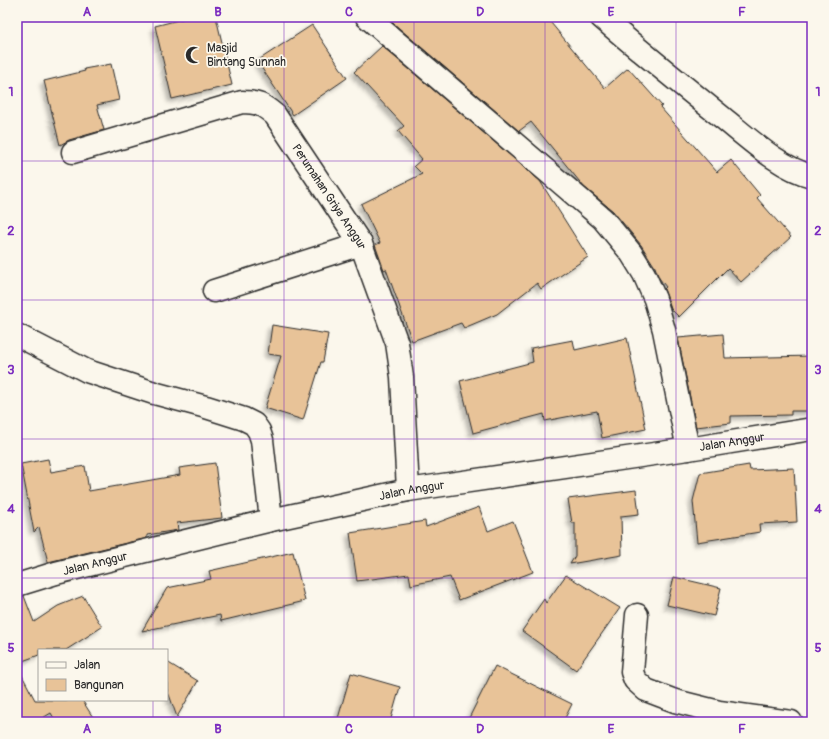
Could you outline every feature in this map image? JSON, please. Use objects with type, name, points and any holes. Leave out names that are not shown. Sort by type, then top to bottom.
[{"type":"street","points":[[366,17],[603,218],[632,253],[644,274],[655,299],[664,330],[688,449]]},
{"type":"street","points":[[601,17],[653,62],[757,145],[787,166],[803,174],[812,176]]},
{"type":"street","name":"Perumahan Griya Anggur","points":[[73,152],[242,102],[255,102],[265,107],[275,115],[361,244],[397,343],[402,377],[408,490]]},
{"type":"street","points":[[214,291],[361,244]]},
{"type":"street","points":[[17,335],[87,371],[154,393],[214,409],[254,424],[259,431],[262,440],[271,520]]},
{"type":"street","name":"Jalan Anggur","points":[[17,585],[56,573],[271,520],[408,490],[688,449],[812,429]]},
{"type":"street","points":[[637,615],[632,672],[635,680],[646,690],[674,701],[719,712],[791,722]]},
{"type":"building","name":"Masjid Bintang Sunnah","points":[[190,17],[216,17],[232,85],[172,99],[155,26]]},
{"type":"building","points":[[386,17],[546,17],[605,88],[628,68],[717,172],[731,160],[760,195],[757,198],[791,237],[741,282],[728,268],[679,317],[671,309],[664,289],[666,287],[659,278],[655,267],[641,245],[613,211],[584,187],[531,122],[519,131]]},
{"type":"building","points":[[312,25],[347,78],[293,115],[257,61]]},
{"type":"building","points":[[382,46],[540,181],[588,257],[541,289],[537,283],[497,314],[464,328],[461,323],[412,341],[386,269],[384,270],[375,245],[380,243],[361,204],[422,174],[414,166],[422,159],[398,131],[404,126],[354,72]]},
{"type":"building","points":[[111,64],[119,100],[97,105],[104,130],[69,140],[60,145],[44,81],[85,71],[84,69]]},
{"type":"building","points":[[272,325],[328,334],[323,362],[321,362],[303,420],[265,408],[281,356],[268,354]]},
{"type":"building","points":[[723,334],[725,358],[812,356],[812,411],[791,411],[791,415],[731,416],[731,423],[696,427],[678,338]]},
{"type":"building","points":[[627,338],[646,429],[602,438],[597,411],[545,421],[544,414],[473,433],[460,381],[533,362],[531,348],[573,340],[575,350]]},
{"type":"building","points":[[48,459],[51,472],[85,466],[89,491],[180,475],[179,468],[215,463],[222,518],[177,523],[178,530],[147,535],[147,538],[48,562],[39,527],[34,532],[21,464]]},
{"type":"building","points":[[749,465],[750,470],[794,468],[797,522],[759,524],[760,532],[697,542],[693,501],[700,473]]},
{"type":"building","points":[[636,490],[639,514],[621,516],[622,555],[570,564],[575,556],[575,523],[572,523],[568,499]]},
{"type":"building","points":[[479,507],[488,531],[513,521],[533,572],[459,600],[450,577],[411,585],[409,574],[357,581],[350,533],[425,521],[426,527]]},
{"type":"building","points":[[293,552],[305,601],[221,621],[220,615],[142,631],[167,588],[211,579],[209,571]]},
{"type":"building","points":[[566,575],[620,608],[576,670],[522,631],[544,599],[546,603]]},
{"type":"building","points":[[674,577],[721,588],[714,616],[667,605]]},
{"type":"building","points":[[24,596],[34,622],[58,606],[83,596],[102,627],[68,649],[38,649],[38,655],[17,663],[17,597]]},
{"type":"building","points":[[168,663],[198,681],[177,717],[168,692]]},
{"type":"building","points":[[17,666],[35,700],[83,701],[96,722],[56,722],[51,713],[36,722],[17,722]]},
{"type":"building","points":[[495,666],[572,704],[563,722],[467,722]]},
{"type":"building","points":[[351,673],[400,687],[390,722],[337,722]]},
{"type":"place","name":"Masjid Bintang Sunnah","points":[[194,55]]}]
